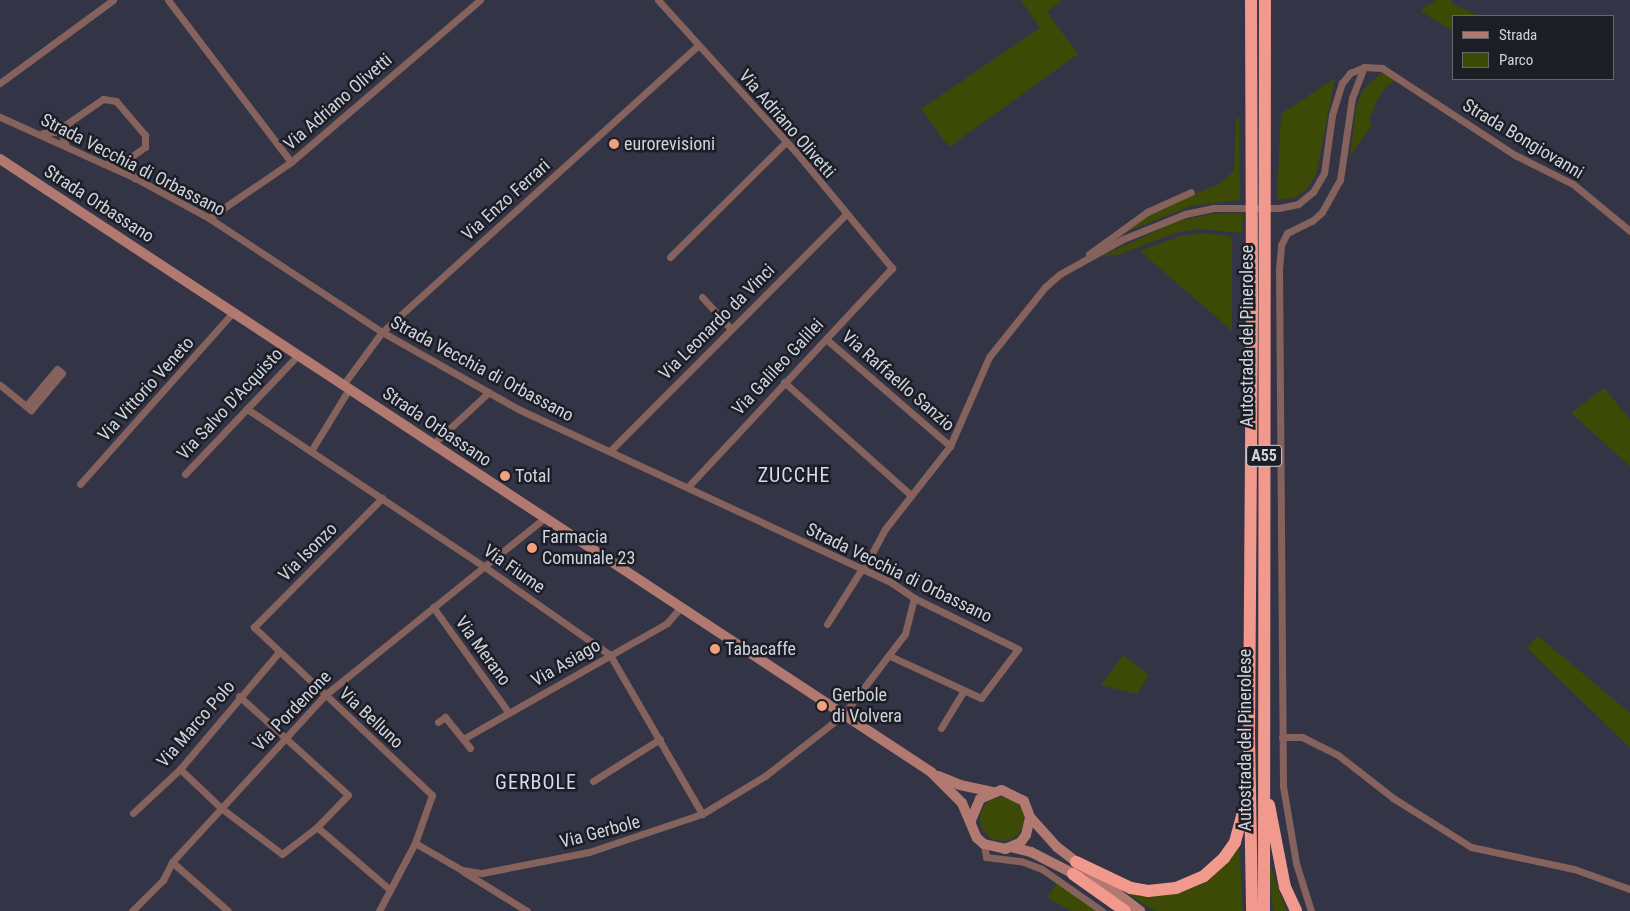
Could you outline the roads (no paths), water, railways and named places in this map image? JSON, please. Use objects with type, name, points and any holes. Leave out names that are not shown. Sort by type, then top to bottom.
[{"type":"highway","name":"Autostrada del Pinerolese","points":[[1251,0],[1252,309],[1249,733],[1252,911]]},
{"type":"highway","name":"Autostrada del Pinerolese","points":[[1264,911],[1265,0]]},
{"type":"highway","points":[[1263,725],[1269,811],[1285,887],[1296,911]]},
{"type":"highway","points":[[1074,868],[1148,891],[1176,888],[1204,876],[1235,842],[1243,819],[1249,733]]},
{"type":"highway","points":[[1074,868],[1125,911]]},
{"type":"main road","name":"Strada Orbassano","points":[[0,159],[931,772],[960,785],[1017,795],[1028,808],[1030,817],[1042,833],[1074,868]]},
{"type":"main road","name":"Strada Orbassano","points":[[931,772],[958,798],[972,820],[977,838],[984,844],[998,849],[1011,847],[1031,852],[1074,868],[1140,911]]},
{"type":"main road","points":[[972,820],[975,805],[992,792]]},
{"type":"main road","points":[[1011,847],[1026,835],[1030,817]]},
{"type":"street","points":[[0,83],[113,0]]},
{"type":"street","points":[[168,0],[291,162]]},
{"type":"street","name":"Via Adriano Olivetti","points":[[209,218],[291,162],[480,0]]},
{"type":"street","name":"Via Adriano Olivetti","points":[[658,0],[786,142],[845,216],[892,268]]},
{"type":"street","name":"Via Enzo Ferrari","points":[[311,451],[346,387],[382,332],[698,45]]},
{"type":"street","points":[[827,624],[862,570],[885,529],[950,446],[989,357],[1045,287],[1082,261],[1123,238],[1185,214],[1237,208],[1279,208],[1298,204],[1313,192],[1324,173],[1335,99],[1350,73],[1364,66]]},
{"type":"street","points":[[1311,911],[1296,863],[1285,812],[1282,737],[1281,245],[1287,233],[1312,221],[1332,198],[1344,160],[1352,98],[1364,66]]},
{"type":"street","name":"Strada Bongiovanni","points":[[1364,66],[1382,68],[1515,155],[1573,184],[1630,231]]},
{"type":"street","points":[[41,133],[51,134],[103,99],[116,101],[146,137],[143,150],[130,159],[116,164],[103,164]]},
{"type":"street","name":"Strada Vecchia di Orbassano","points":[[0,116],[41,133],[135,178],[209,218],[382,332],[556,429],[611,450],[862,570],[889,581],[914,598],[1018,649],[981,698],[963,692]]},
{"type":"street","points":[[66,146],[62,135],[67,125]]},
{"type":"street","points":[[670,257],[786,142]]},
{"type":"street","points":[[130,159],[128,167],[135,178]]},
{"type":"street","points":[[1082,261],[1104,240],[1147,212],[1190,192]]},
{"type":"street","name":"Via Leonardo da Vinci","points":[[611,450],[845,216]]},
{"type":"street","name":"Via Galileo Galilei","points":[[688,487],[892,268]]},
{"type":"street","points":[[702,297],[731,329]]},
{"type":"street","name":"Via Vittorio Veneto","points":[[80,484],[234,312]]},
{"type":"street","name":"Via Raffaello Sanzio","points":[[826,338],[950,446]]},
{"type":"street","name":"Via Salvo D'Acquisto","points":[[185,474],[298,355]]},
{"type":"street","points":[[0,385],[26,406],[32,410],[62,374],[58,369],[26,406]]},
{"type":"street","points":[[784,382],[910,495]]},
{"type":"street","points":[[433,444],[489,392]]},
{"type":"street","name":"Via Fiume","points":[[247,409],[482,565],[610,655],[702,814]]},
{"type":"street","name":"Via Isonzo","points":[[254,627],[382,498]]},
{"type":"street","name":"Via Pordenone","points":[[132,911],[163,880],[172,862],[325,694],[482,565],[544,518]]},
{"type":"street","name":"Via Gerbole","points":[[415,843],[462,870],[482,873],[518,868],[580,854],[653,833],[702,814],[765,776],[843,715],[890,656],[904,634],[914,598]]},
{"type":"street","name":"Via Merano","points":[[433,607],[509,713]]},
{"type":"street","name":"Via Asiago","points":[[463,739],[667,623],[680,608]]},
{"type":"street","name":"Via Belluno","points":[[254,627],[432,796],[415,843]]},
{"type":"street","name":"Via Marco Polo","points":[[132,813],[180,769],[239,696],[279,652]]},
{"type":"street","points":[[890,656],[963,692],[941,728]]},
{"type":"street","points":[[180,769],[221,808],[282,854],[317,827],[348,795],[239,696]]},
{"type":"street","points":[[438,722],[445,717],[470,748]]},
{"type":"street","points":[[1282,737],[1302,737],[1338,755],[1393,798],[1471,847],[1574,869],[1630,889]]},
{"type":"street","points":[[593,781],[660,739]]},
{"type":"street","points":[[317,827],[389,889]]},
{"type":"street","points":[[379,911],[415,843]]},
{"type":"street","points":[[984,844],[986,857],[1021,861],[1042,869],[1102,911]]},
{"type":"street","points":[[172,862],[228,911]]},
{"type":"street","points":[[462,870],[527,911]]},
{"type":"place","name":"eurorevisioni","points":[[614,144]]},
{"type":"place","name":"Total","points":[[505,476]]},
{"type":"place","name":"Farmacia Comunale 23","points":[[532,548]]},
{"type":"place","name":"Tabacaffe","points":[[715,649]]},
{"type":"place","name":"Gerbole di Volvera","points":[[822,706]]},
{"type":"district","name":"ZUCCHE","points":[[794,475]]},
{"type":"district","name":"GERBOLE","points":[[536,782]]}]
